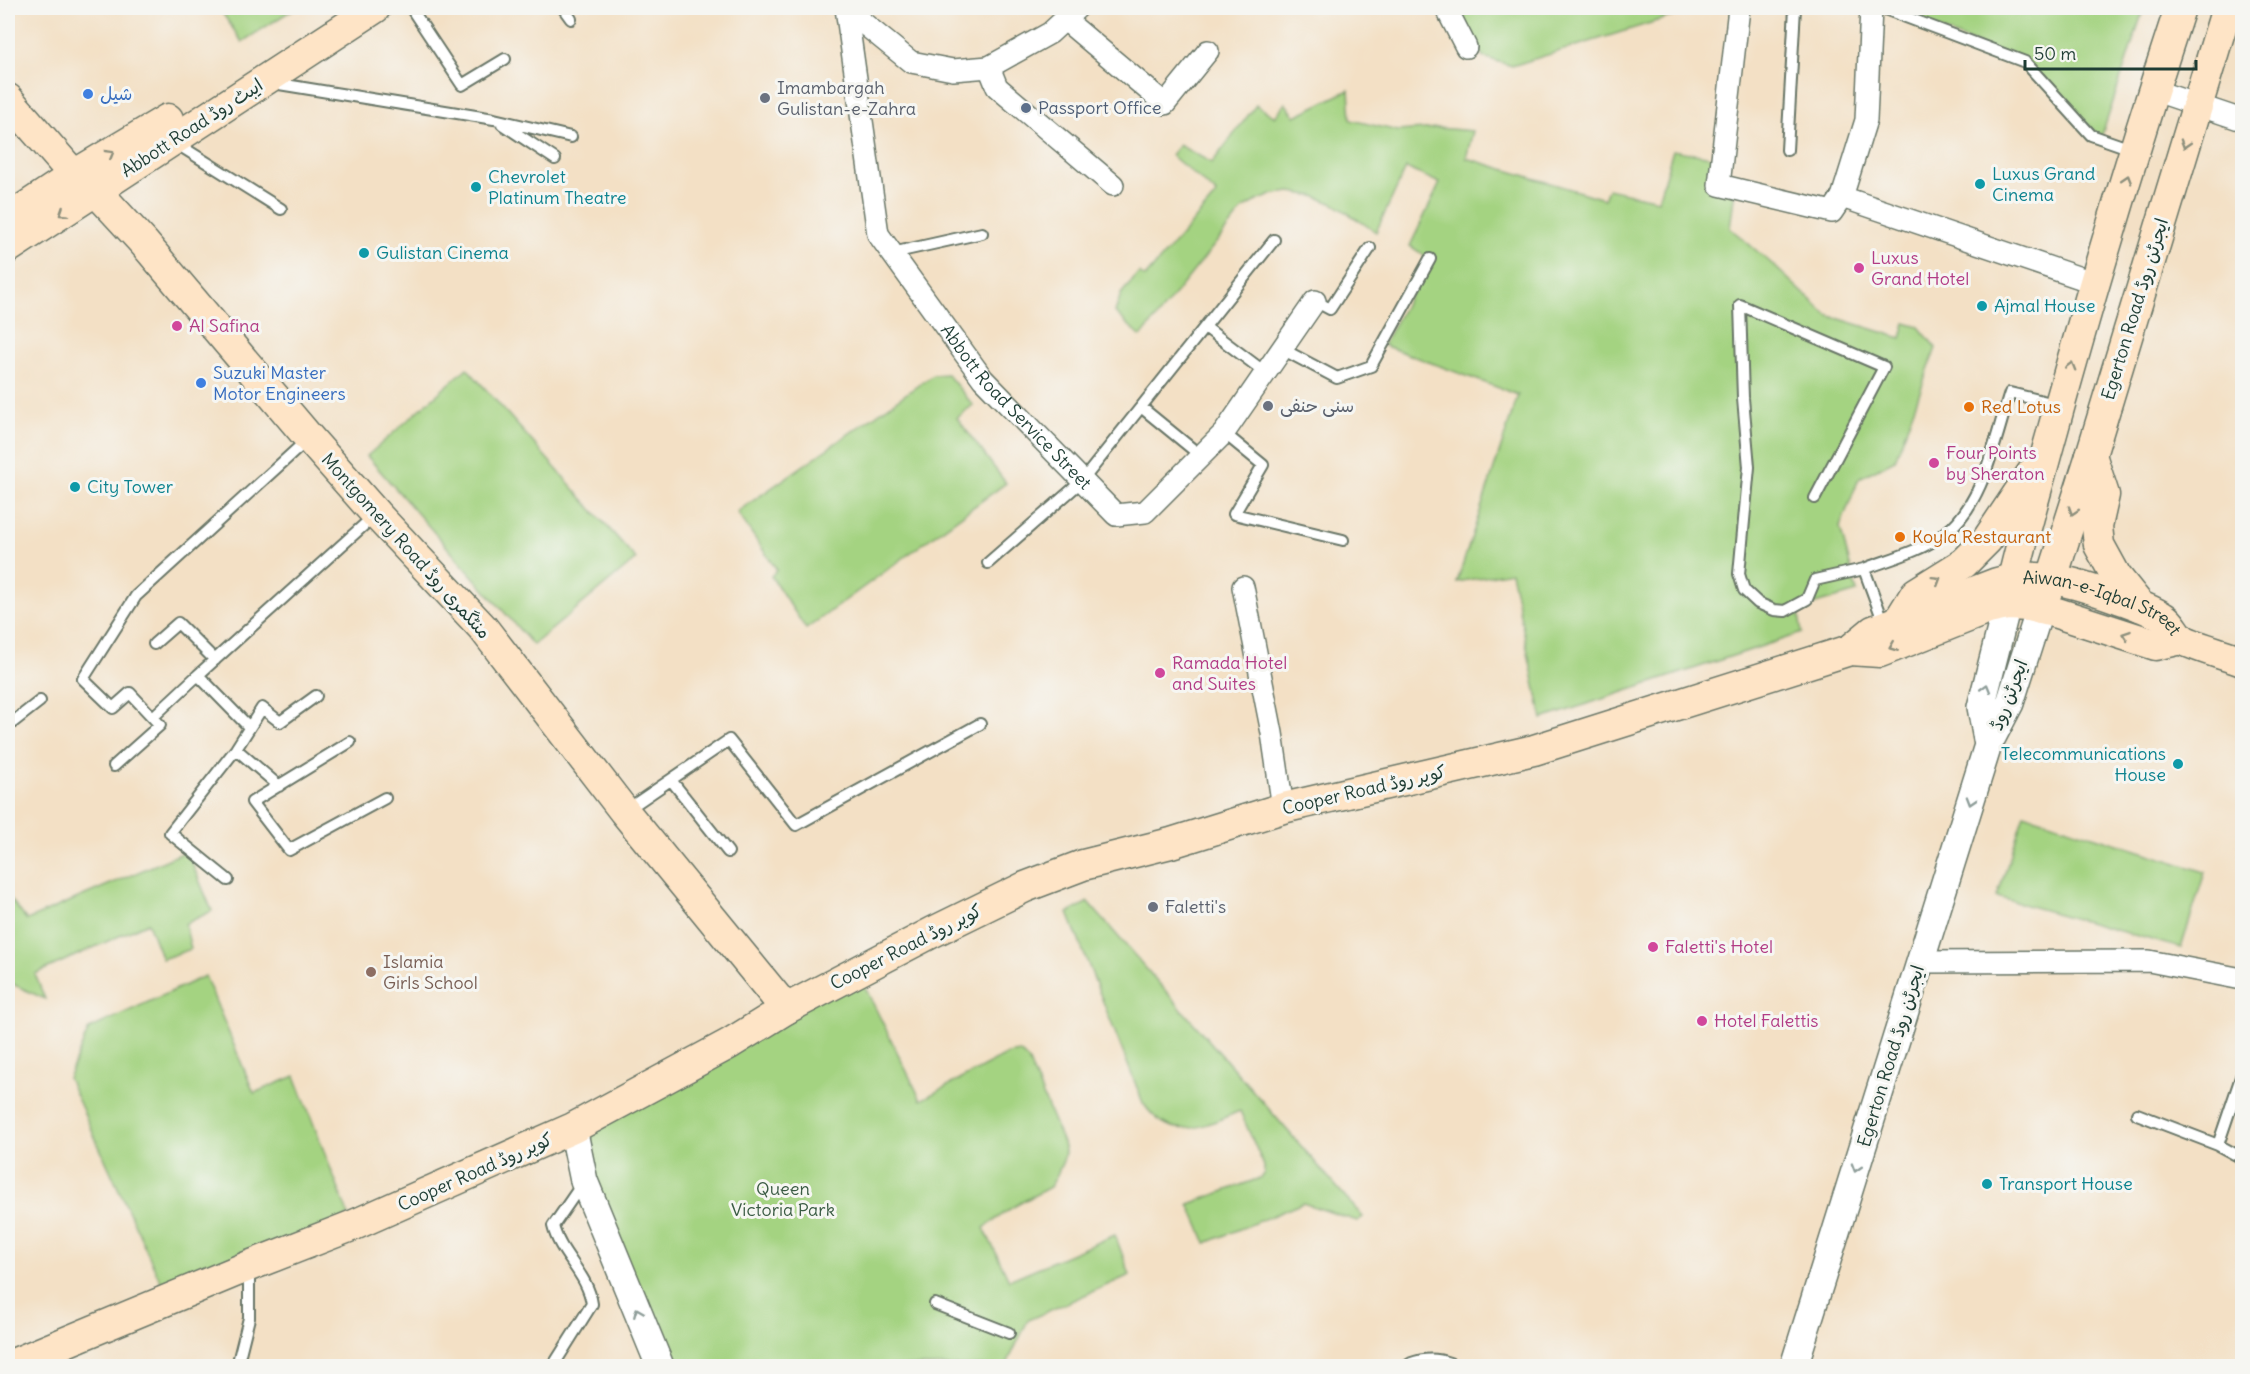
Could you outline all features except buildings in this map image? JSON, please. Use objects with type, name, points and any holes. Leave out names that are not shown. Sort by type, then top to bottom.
[{"type":"main road","name":"Abbott Road ایبٹ روڈ","points":[[8,248],[153,129],[341,8]]},
{"type":"main road","name":"Abbott Road ایبٹ روڈ","points":[[8,219],[171,140],[375,8]]},
{"type":"main road","points":[[2010,592],[2059,405],[2153,90],[2180,8]]},
{"type":"main road","name":"Egerton Road ایجرٹن روڈ","points":[[2040,609],[2091,455],[2227,8]]},
{"type":"main road","name":"Montgomery Road منٹگمری روڈ","points":[[8,99],[144,243],[309,438],[376,514],[483,628],[624,811],[786,1009]]},
{"type":"main road","points":[[1892,624],[1916,593],[1964,563],[1987,540],[2048,450]]},
{"type":"main road","points":[[2091,455],[2104,495],[2097,526],[2099,545],[2116,576],[2140,606]]},
{"type":"main road","name":"Aiwan-e-Iqbal Street","points":[[2010,592],[2037,577],[2085,586],[2140,606],[2166,619],[2182,639],[2242,661]]},
{"type":"main road","name":"Cooper Road کوپر روڈ","points":[[8,1366],[47,1355],[249,1266],[354,1225],[573,1128],[729,1044],[786,1009],[1025,887],[1083,865],[1171,843],[1283,808],[1534,750],[1850,650],[1880,652],[1988,609],[2010,592],[1997,583],[1873,631],[1850,650]]},
{"type":"main road","name":"Aiwan-e-Iqbal Street","points":[[2010,592],[2040,609],[2156,645],[2182,639]]},
{"type":"street","points":[[1446,8],[1466,47]]},
{"type":"street","points":[[1739,8],[1719,184],[1832,212],[1842,197],[1866,120],[1871,8]]},
{"type":"street","name":"Abbott Road Service Street","points":[[846,9],[911,62],[953,70],[989,67],[1050,33],[1070,13]]},
{"type":"street","name":"Abbott Road Service Street","points":[[846,9],[878,234],[983,379],[1116,515],[1144,512],[1224,433],[1315,301]]},
{"type":"street","points":[[1070,13],[1164,104],[1208,51]]},
{"type":"street","points":[[989,67],[997,87],[1113,185]]},
{"type":"street","points":[[2153,90],[2242,120]]},
{"type":"street","points":[[1842,197],[2095,283]]},
{"type":"street","points":[[1243,586],[1272,733],[1283,808]]},
{"type":"street","name":"ایجرٹن روڈ","points":[[1988,746],[1981,707],[2010,592]]},
{"type":"street","name":"ایجرٹن روڈ","points":[[1988,746],[2010,703],[2040,609]]},
{"type":"street","name":"Egerton Road ایجرٹن روڈ","points":[[1794,1366],[1988,746]]},
{"type":"street","points":[[1921,962],[2149,961],[2242,979]]},
{"type":"street","points":[[573,1128],[583,1176],[660,1366]]},
{"type":"street","points":[[540,1143],[583,1176]]},
{"type":"street","points":[[1412,1366],[1424,1362],[1436,1362],[1449,1366]]},
{"type":"lane","points":[[411,8],[462,85],[505,59]]},
{"type":"lane","points":[[563,8],[571,19]]},
{"type":"lane","points":[[1787,150],[1795,8]]},
{"type":"lane","points":[[1882,8],[2025,62],[2091,135],[2136,150]]},
{"type":"lane","points":[[264,81],[494,119],[571,137]]},
{"type":"lane","points":[[494,119],[555,159]]},
{"type":"lane","points":[[171,140],[281,209]]},
{"type":"lane","points":[[892,253],[982,233]]},
{"type":"lane","points":[[988,563],[1082,481],[1274,240]]},
{"type":"lane","points":[[1315,301],[1330,309],[1370,248]]},
{"type":"lane","points":[[1282,349],[1337,378],[1371,366],[1430,260]]},
{"type":"lane","points":[[1815,498],[1884,367],[1740,304],[1743,398],[1749,467],[1739,574],[1744,590],[1758,603],[1774,610],[1785,611],[1807,599],[1815,580],[1864,569],[1926,546],[1945,534],[1957,522],[1979,489],[2010,393],[2059,405]]},
{"type":"lane","points":[[1205,327],[1266,373]]},
{"type":"lane","points":[[1141,406],[1201,456]]},
{"type":"lane","points":[[1224,433],[1263,465],[1234,514],[1343,540]]},
{"type":"lane","points":[[114,766],[160,724],[130,693],[113,708],[83,679],[136,596],[309,438]]},
{"type":"lane","points":[[153,717],[376,514]]},
{"type":"lane","points":[[1864,569],[1892,624]]},
{"type":"lane","points":[[154,644],[178,623],[215,660]]},
{"type":"lane","points":[[198,675],[248,726]]},
{"type":"lane","points":[[228,880],[170,833],[236,748],[248,726],[262,708],[280,722],[316,696]]},
{"type":"lane","points":[[8,726],[40,701]]},
{"type":"lane","points":[[624,811],[729,740],[796,825],[980,724]]},
{"type":"lane","points":[[350,742],[252,802],[289,850],[385,798]]},
{"type":"lane","points":[[236,748],[279,786]]},
{"type":"lane","points":[[671,780],[728,852]]},
{"type":"lane","points":[[2218,1145],[2242,1074]]},
{"type":"lane","points":[[2137,1114],[2218,1145],[2242,1158]]},
{"type":"lane","points":[[553,1366],[592,1304],[591,1293],[556,1239],[553,1226],[583,1176]]},
{"type":"lane","points":[[237,1366],[249,1318],[249,1266]]},
{"type":"lane","points":[[935,1304],[1009,1333]]},
{"type":"green space","points":[[219,8],[295,8],[242,42]]},
{"type":"green space","points":[[1458,8],[1699,8],[1512,66],[1483,57]]},
{"type":"green space","points":[[1882,8],[2144,8],[2101,138],[2025,62]]},
{"type":"green space","points":[[1349,90],[1351,120],[1398,131],[1438,128],[1473,131],[1466,158],[1604,199],[1608,189],[1658,200],[1673,150],[1722,159],[1735,189],[1730,228],[1827,315],[1901,338],[1905,323],[1919,327],[1936,348],[1895,460],[1859,478],[1840,527],[1857,592],[1798,609],[1802,633],[1542,719],[1511,572],[1457,582],[1518,395],[1383,345],[1430,259],[1410,246],[1440,183],[1406,168],[1376,232],[1334,204],[1314,196],[1291,192],[1274,194],[1243,209],[1141,337],[1115,312],[1121,294],[1139,273],[1145,277],[1217,194],[1171,155],[1179,145],[1212,163],[1256,105],[1275,117],[1285,103],[1295,116]]},
{"type":"green space","points":[[467,368],[636,559],[533,645],[367,456]]},
{"type":"green space","points":[[947,374],[973,405],[957,418],[1006,483],[806,629],[771,576],[777,570],[737,512],[933,375]]},
{"type":"green space","points":[[2024,814],[2205,872],[2181,948],[1997,897]]},
{"type":"green space","points":[[187,851],[212,911],[185,924],[191,949],[162,959],[148,923],[35,974],[45,999],[8,982],[8,896],[27,920]]},
{"type":"green space","points":[[1088,902],[1363,1217],[1357,1221],[1303,1203],[1206,1243],[1189,1204],[1260,1178],[1264,1173],[1264,1166],[1240,1111],[1201,1126],[1177,1128],[1165,1124],[1154,1116],[1143,1103],[1068,913]]},
{"type":"green space","name":"Queen Victoria Park","points":[[856,969],[921,1100],[1008,1054],[1020,1052],[1028,1060],[1065,1152],[1050,1187],[1013,1207],[984,1228],[1009,1280],[1115,1235],[1130,1275],[1028,1320],[1006,1366],[661,1366],[568,1134]]},
{"type":"green space","points":[[205,976],[254,1093],[295,1076],[349,1216],[164,1289],[68,1078],[89,1029]]},
{"type":"place","name":"شیل","points":[[88,94]]},
{"type":"place","name":"Imambargah Gulistan-e-Zahra","points":[[765,98]]},
{"type":"place","name":"Passport Office","points":[[1026,108]]},
{"type":"place","name":"Luxus Grand Cinema","points":[[1980,184]]},
{"type":"place","name":"Chevrolet Platinum Theatre","points":[[476,187]]},
{"type":"place","name":"Gulistan Cinema","points":[[364,253]]},
{"type":"place","name":"Luxus Grand Hotel","points":[[1859,268]]},
{"type":"place","name":"Ajmal House","points":[[1982,306]]},
{"type":"place","name":"Al Safina","points":[[177,326]]},
{"type":"place","name":"Suzuki Master Motor Engineers","points":[[201,383]]},
{"type":"place","name":"سنی حنفی","points":[[1268,406]]},
{"type":"place","name":"Red Lotus","points":[[1969,407]]},
{"type":"place","name":"Four Points by Sheraton","points":[[1934,463]]},
{"type":"place","name":"City Tower","points":[[75,487]]},
{"type":"place","name":"Koyla Restaurant","points":[[1900,537]]},
{"type":"place","name":"Ramada Hotel and Suites","points":[[1160,673]]},
{"type":"place","name":"Telecommunications House","points":[[2178,764]]},
{"type":"place","name":"Faletti's","points":[[1153,907]]},
{"type":"place","name":"Faletti's Hotel","points":[[1653,947]]},
{"type":"place","name":"Islamia Girls School","points":[[371,972]]},
{"type":"place","name":"Hotel Falettis","points":[[1702,1021]]},
{"type":"place","name":"Transport House","points":[[1987,1184]]}]
